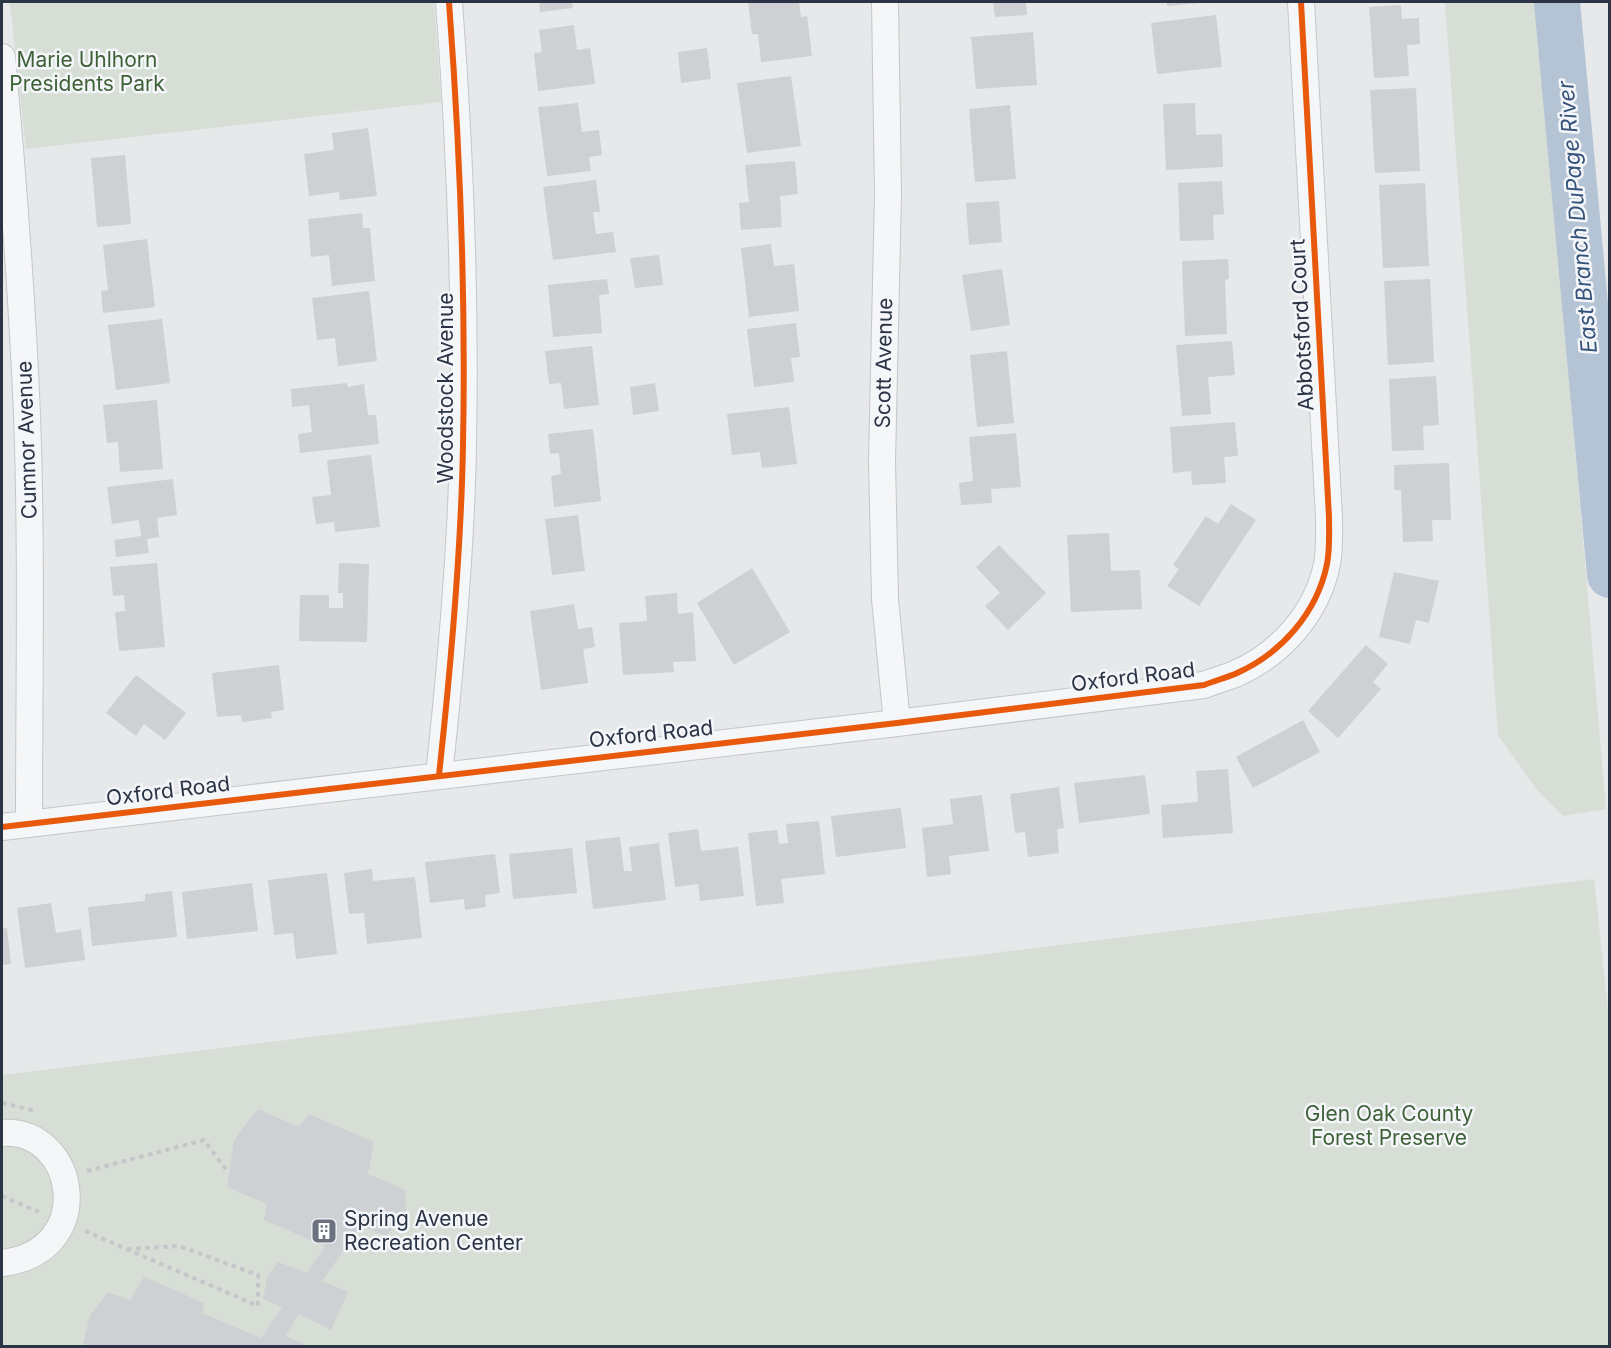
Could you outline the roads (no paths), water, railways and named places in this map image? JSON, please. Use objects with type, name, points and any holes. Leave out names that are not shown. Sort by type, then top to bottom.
[{"type":"street","name":"Woodstock Avenue","points":[[439,775],[457,583],[464,424],[461,201],[449,2]]},
{"type":"street","name":"Scott Avenue","points":[[885,2],[888,194],[882,461],[885,599],[897,723]]},
{"type":"street","name":"Abbotsford Court","points":[[1291,636],[1319,595],[1328,562],[1329,517],[1301,2]]},
{"type":"street","name":"Cumnor Avenue","points":[[2,57],[20,281],[27,417],[29,824]]},
{"type":"street","name":"Oxford Road","points":[[2,827],[1204,685],[1245,669],[1291,636]]},
{"type":"street","points":[[2,1133],[29,1138],[47,1150],[60,1167],[66,1187],[67,1208],[60,1229],[46,1245],[28,1257],[2,1263]]},
{"type":"waterway","name":"East Branch DuPage River","points":[[1557,2],[1610,575]]},
{"type":"place","name":"Spring Avenue Recreation Center","points":[[324,1231]]},
{"type":"park label","name":"Marie Uhlhorn Presidents Park","points":[[87,72]]},
{"type":"park label","name":"Glen Oak County Forest Preserve","points":[[1389,1126]]}]
